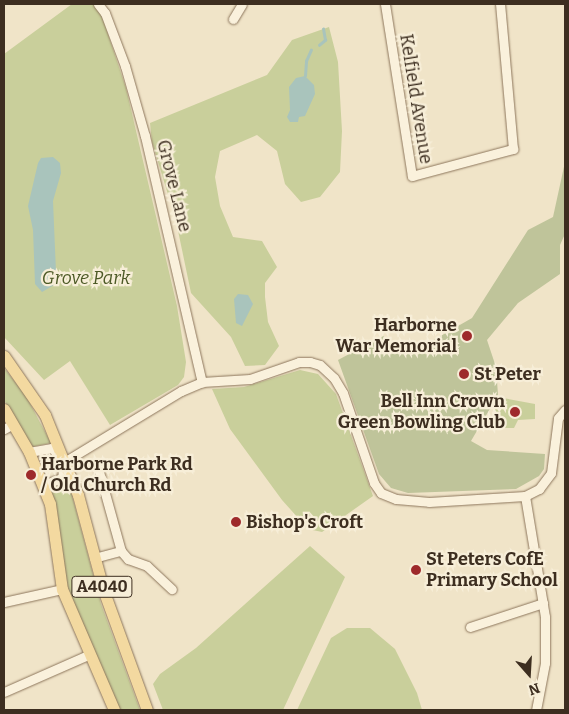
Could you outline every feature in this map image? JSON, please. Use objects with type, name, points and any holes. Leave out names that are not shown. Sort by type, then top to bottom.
[{"type":"main road","name":"A4040","points":[[4,356],[45,415],[78,495],[94,558],[121,643],[147,710]]},
{"type":"main road","name":"A4040","points":[[4,409],[8,427],[29,452],[44,485],[57,539],[62,589],[114,710]]},
{"type":"street","name":"Grove Lane","points":[[98,4],[106,13],[125,66],[145,136],[202,382]]},
{"type":"street","points":[[233,19],[242,4]]},
{"type":"street","name":"Kelfield Avenue","points":[[385,4],[404,144],[412,176],[513,149],[514,141],[500,4]]},
{"type":"street","points":[[64,462],[181,390],[202,382],[250,379],[300,362],[320,365],[334,378],[343,393],[374,483],[381,493],[401,500],[429,502],[525,496],[539,489],[551,473],[555,430],[558,418],[565,410]]},
{"type":"street","points":[[29,452],[52,448],[64,462],[62,478],[44,485]]},
{"type":"street","points":[[98,468],[121,551],[128,558],[146,566],[172,589]]},
{"type":"street","points":[[525,496],[543,603],[545,663],[536,710]]},
{"type":"street","points":[[94,558],[121,551]]},
{"type":"street","points":[[4,602],[62,589]]},
{"type":"street","points":[[470,627],[543,603]]},
{"type":"street","points":[[4,692],[90,654]]},
{"type":"green space","name":"Grove Park","points":[[72,4],[93,4],[101,13],[126,88],[177,306],[186,362],[184,377],[178,385],[110,425],[70,361],[44,380],[4,337],[4,54]]},
{"type":"green space","points":[[329,27],[338,62],[342,131],[340,172],[320,197],[301,202],[285,184],[277,151],[257,135],[220,151],[215,177],[220,206],[233,237],[262,241],[277,267],[265,283],[265,297],[268,322],[279,346],[265,365],[245,366],[231,337],[191,293],[176,221],[152,142],[150,123],[267,75],[292,40]]},
{"type":"green space","points":[[565,162],[565,234],[560,245],[560,274],[518,303],[487,340],[496,367],[498,395],[471,441],[487,450],[545,454],[544,469],[539,476],[516,489],[408,493],[391,488],[379,474],[338,360],[383,336],[411,353],[472,318],[528,230],[553,217]]},
{"type":"green space","points":[[4,368],[26,396],[51,443],[31,447],[4,400]]},
{"type":"green space","points":[[300,370],[318,374],[336,394],[373,496],[322,532],[308,529],[282,500],[230,429],[212,389],[244,387]]},
{"type":"green space","name":"Bell Inn Crown Green Bowling Club","points":[[498,397],[535,404],[535,419],[518,420],[514,428],[489,428]]},
{"type":"green space","points":[[63,484],[70,488],[101,604],[140,710],[119,710],[67,592],[50,493],[55,486]]},
{"type":"green space","points":[[310,546],[345,577],[283,710],[163,710],[153,684],[160,674],[196,648]]},
{"type":"green space","points":[[347,628],[370,628],[395,649],[417,693],[422,710],[297,710],[331,638]]},
{"type":"water","points":[[305,76],[314,85],[315,94],[305,116],[299,117],[298,122],[290,122],[287,117],[290,110],[289,87],[296,78]]},
{"type":"water","points":[[53,157],[60,163],[61,173],[53,201],[56,272],[54,285],[42,292],[35,284],[33,230],[28,206],[38,163],[41,158]]},
{"type":"water","points":[[238,294],[248,295],[253,304],[242,326],[236,323],[234,299]]},
{"type":"waterway","points":[[319,45],[325,40],[323,29]]},
{"type":"waterway","points":[[305,76],[306,61],[311,50]]},
{"type":"place","name":"Harborne War Memorial","points":[[467,336]]},
{"type":"place","name":"St Peter","points":[[464,374]]},
{"type":"place","name":"Bell Inn Crown Green Bowling Club","points":[[515,412]]},
{"type":"place","name":"Harborne Park Rd / Old Church Rd","points":[[31,475]]},
{"type":"place","name":"Bishop's Croft","points":[[236,522]]},
{"type":"place","name":"St Peters CofE Primary School","points":[[416,570]]}]
